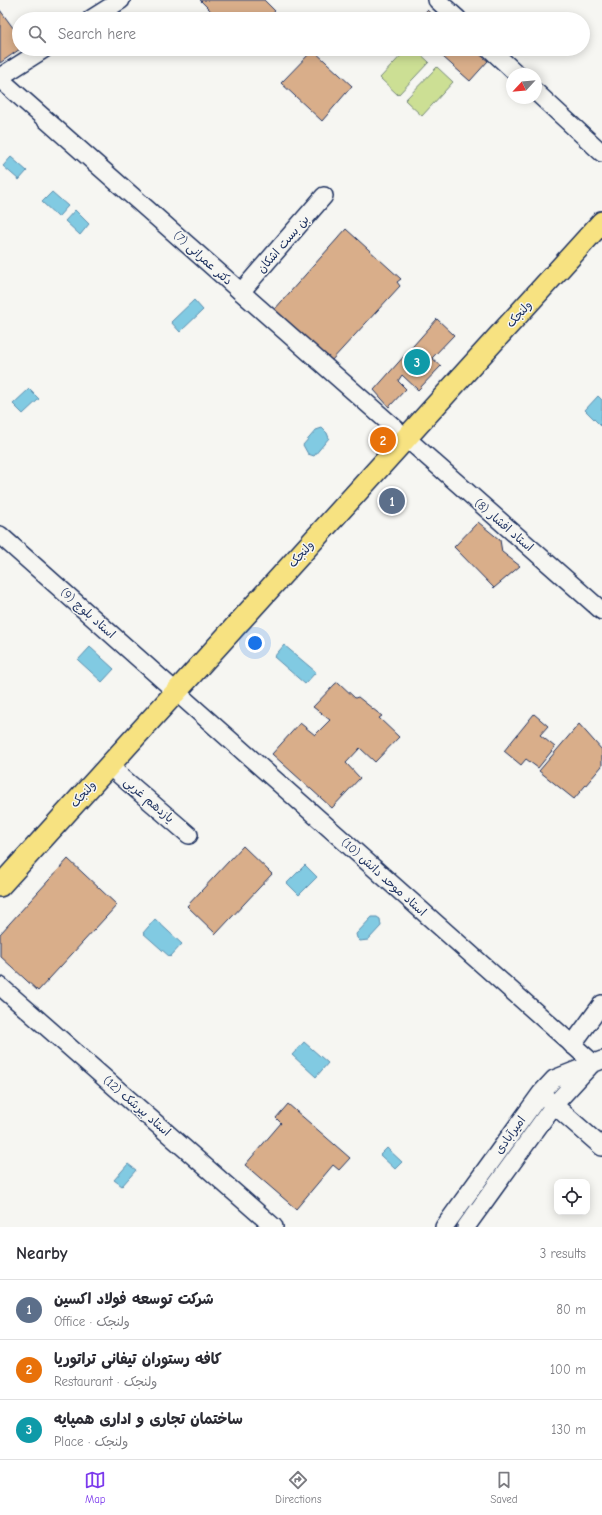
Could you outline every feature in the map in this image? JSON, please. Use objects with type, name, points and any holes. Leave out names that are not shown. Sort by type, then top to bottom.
[{"type":"main road","name":"ولنجک","points":[[0,886],[602,222]]},
{"type":"street","points":[[102,12],[121,0]]},
{"type":"street","points":[[437,0],[450,12]]},
{"type":"street","points":[[0,78],[33,56]]},
{"type":"street","points":[[498,56],[511,68]]},
{"type":"street","name":"دکتر عمرانی (7)","points":[[0,78],[406,438]]},
{"type":"street","points":[[542,98],[602,153]]},
{"type":"street","name":"بن بست اشکان","points":[[241,292],[324,196]]},
{"type":"street","name":"استاد افشار (8)","points":[[406,438],[602,611]]},
{"type":"street","name":"استاد بلوچ (9)","points":[[0,534],[176,692]]},
{"type":"street","name":"استاد موحد دانش (10)","points":[[176,692],[572,1045],[597,1062]]},
{"type":"street","name":"یازدهم غربی","points":[[109,766],[188,835]]},
{"type":"street","name":"استاد بیرشک (12)","points":[[0,986],[274,1227]]},
{"type":"street","points":[[572,1045],[602,1004]]},
{"type":"street","name":"امیرآبادی","points":[[444,1227],[541,1093],[554,1079],[597,1062]]},
{"type":"street","name":"امیرآبادی","points":[[466,1227],[554,1105],[597,1062]]},
{"type":"street","points":[[541,1093],[602,1146]]},
{"type":"green space","points":[[400,56],[423,56],[429,62],[398,95],[380,78]]},
{"type":"green space","points":[[437,67],[453,82],[422,116],[405,100]]},
{"type":"water","points":[[11,157],[27,171],[19,180],[3,166]]},
{"type":"water","points":[[52,192],[68,206],[58,217],[42,202]]},
{"type":"water","points":[[75,210],[89,224],[80,235],[65,221]]},
{"type":"water","points":[[194,300],[203,310],[180,332],[171,322]]},
{"type":"water","points":[[29,389],[39,399],[23,414],[13,404]]},
{"type":"water","points":[[598,396],[602,400],[601,426],[585,410]]},
{"type":"water","points":[[322,428],[327,433],[329,438],[314,456],[308,454],[303,445],[316,430]]},
{"type":"water","points":[[284,645],[316,672],[305,684],[274,657]]},
{"type":"water","points":[[90,647],[114,669],[102,682],[78,660]]},
{"type":"water","points":[[305,865],[317,877],[299,895],[287,883]]},
{"type":"water","points":[[372,917],[377,917],[380,919],[381,926],[368,940],[360,941],[356,934]]},
{"type":"water","points":[[155,919],[182,944],[170,957],[143,933]]},
{"type":"water","points":[[304,1042],[328,1063],[316,1077],[292,1055]]},
{"type":"water","points":[[387,1148],[402,1162],[395,1169],[380,1155]]},
{"type":"water","points":[[128,1164],[136,1170],[122,1186],[114,1180]]},
{"type":"building","points":[[200,0],[264,0],[275,11],[274,12],[212,12]]},
{"type":"building","points":[[0,10],[12,26],[12,55],[0,63]]},
{"type":"building","points":[[307,56],[320,56],[352,86],[322,121],[281,83]]},
{"type":"building","points":[[442,56],[482,56],[488,61],[470,81]]},
{"type":"building","points":[[346,229],[401,279],[397,282],[400,286],[331,361],[274,310]]},
{"type":"building","points":[[437,319],[454,335],[432,358],[441,366],[418,390],[402,375],[398,381],[406,389],[389,407],[374,390]]},
{"type":"building","points":[[478,522],[500,540],[502,552],[520,566],[494,588],[454,547]]},
{"type":"building","points":[[338,682],[355,698],[358,697],[382,716],[379,718],[399,737],[375,762],[360,748],[346,763],[360,778],[332,808],[272,754],[300,723],[315,735],[330,720],[313,707]]},
{"type":"building","points":[[534,714],[548,726],[540,735],[555,747],[538,768],[526,759],[521,765],[504,751]]},
{"type":"building","points":[[579,724],[602,750],[602,766],[574,799],[539,771]]},
{"type":"building","points":[[243,846],[272,874],[216,934],[187,906]]},
{"type":"building","points":[[68,859],[117,905],[38,991],[0,956],[0,934]]},
{"type":"building","points":[[288,1104],[350,1158],[339,1170],[333,1165],[296,1209],[245,1165],[281,1123],[276,1118]]},
{"type":"place","name":"ساختمان تجاری و اداری همپایه","points":[[417,362]]},
{"type":"place","name":"کافه رستوران تیفانی تراتوریا","points":[[383,440]]},
{"type":"place","name":"شرکت توسعه فولاد اکسین","points":[[392,501]]}]
